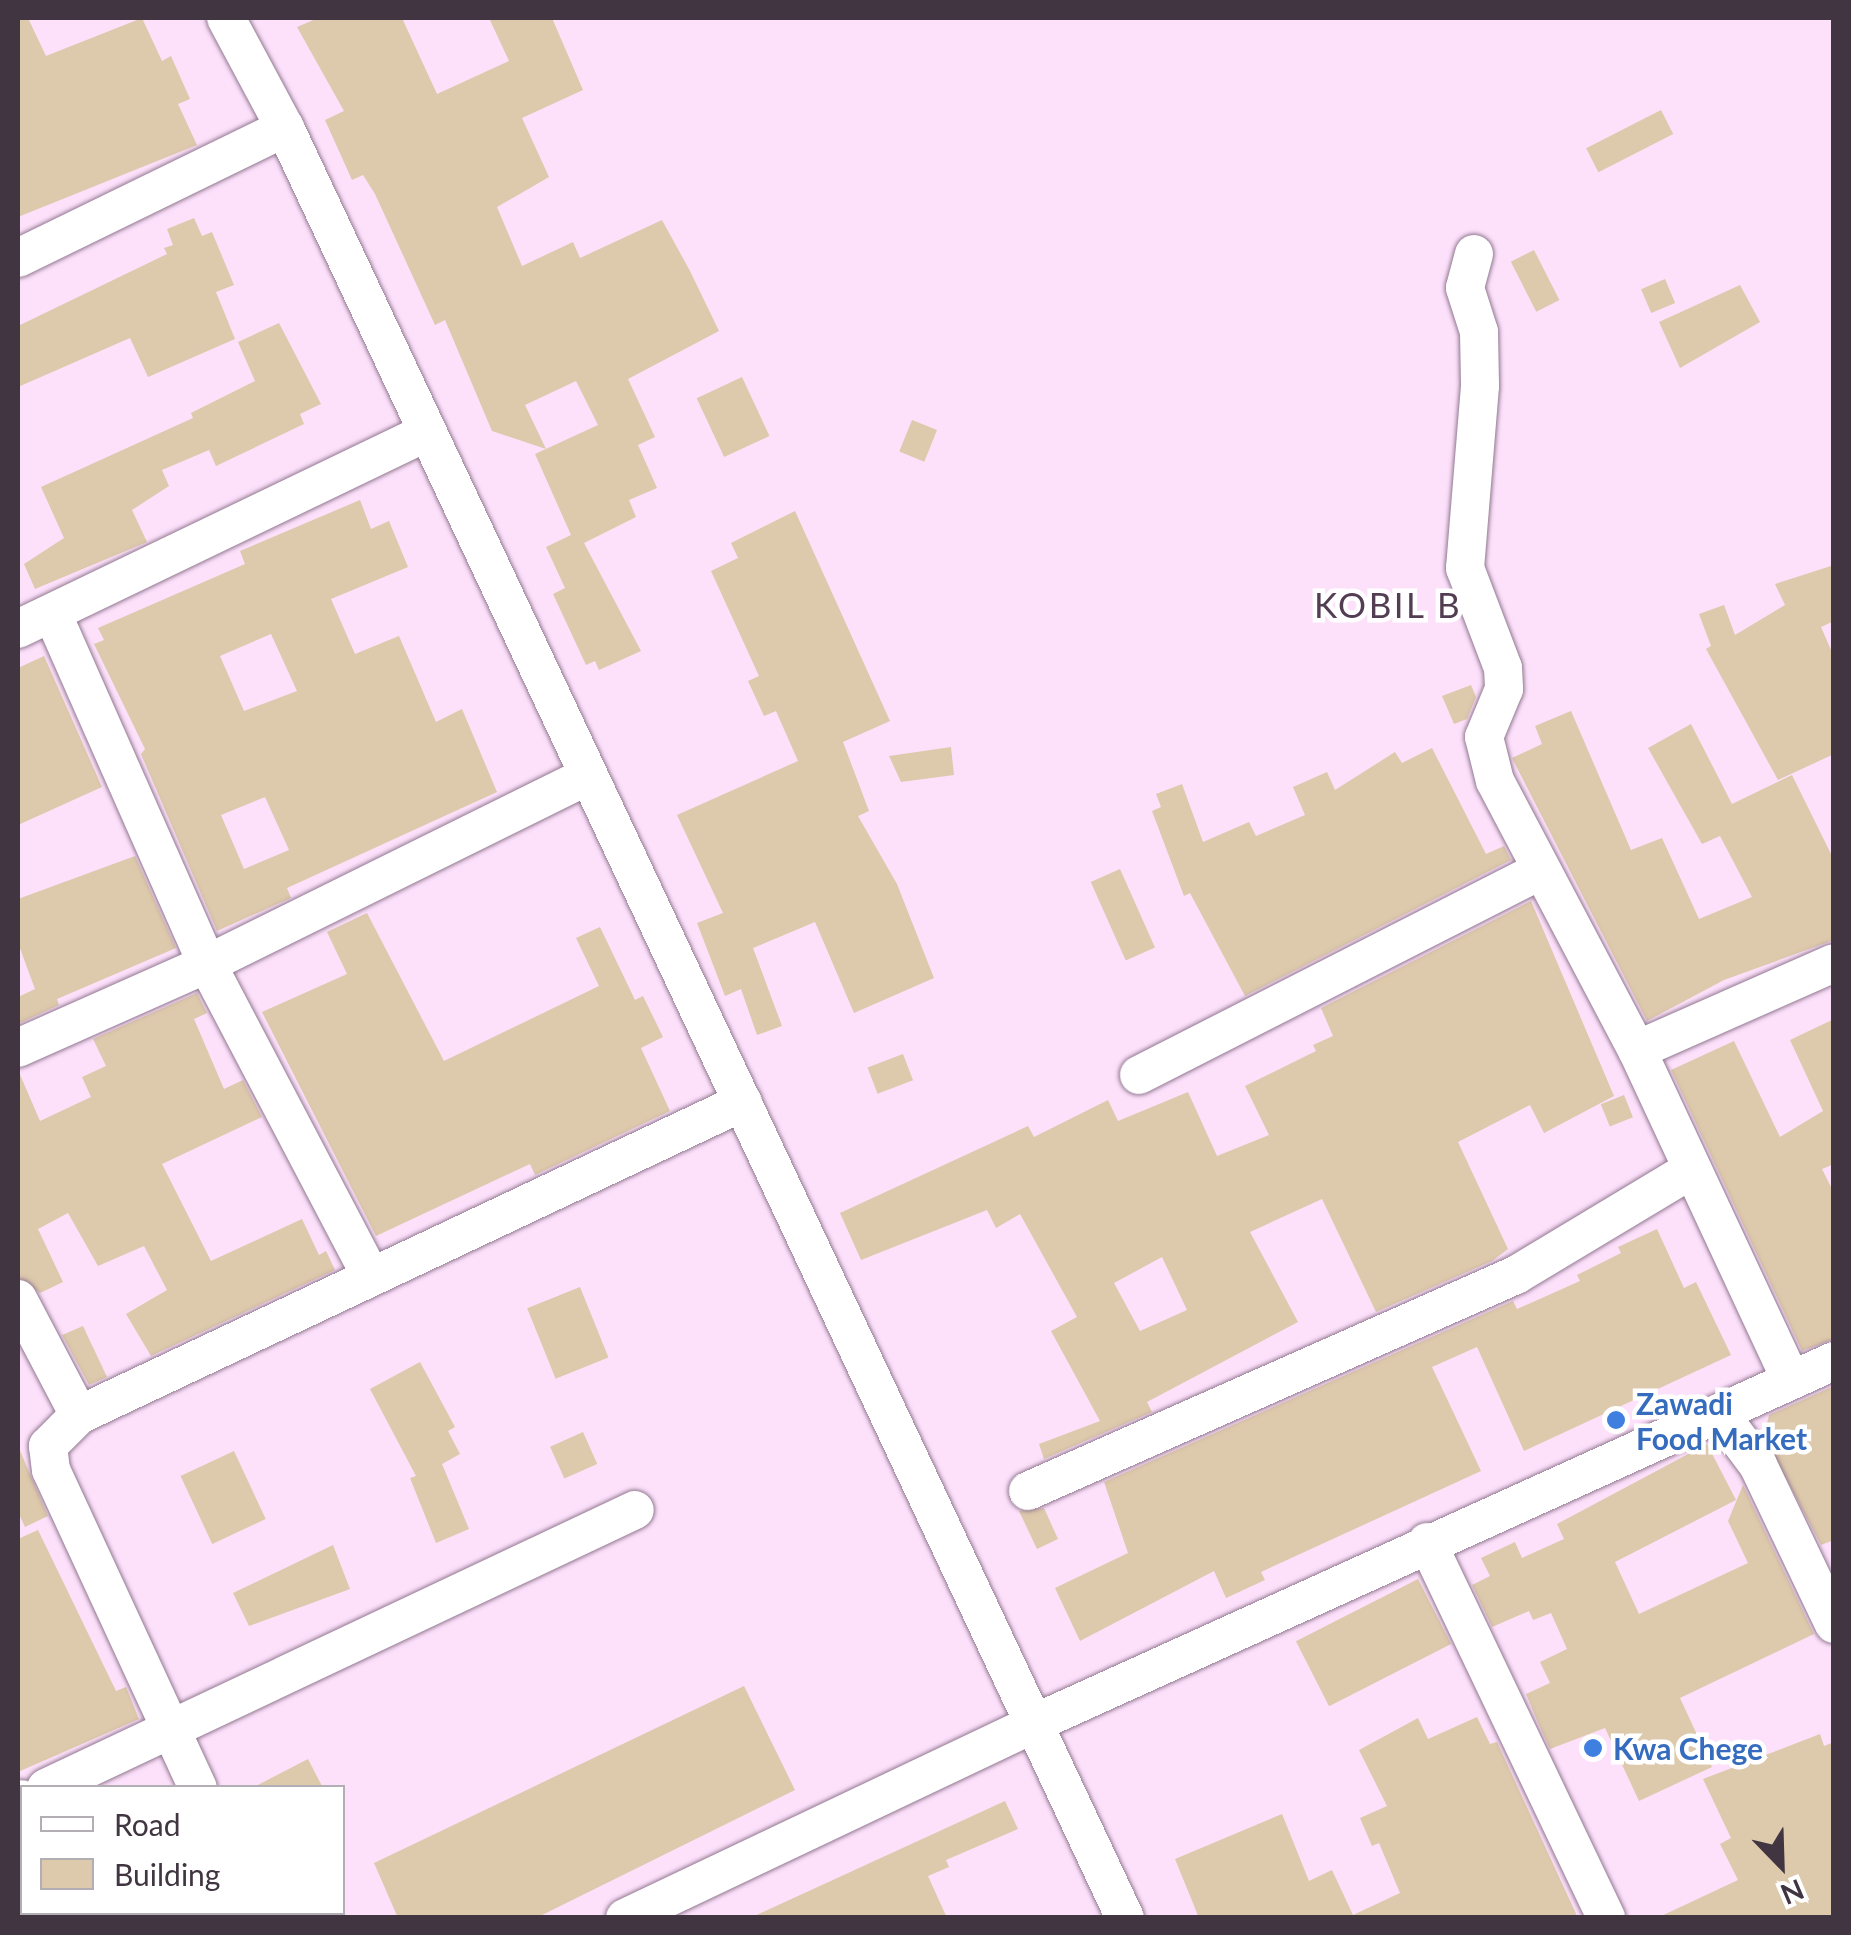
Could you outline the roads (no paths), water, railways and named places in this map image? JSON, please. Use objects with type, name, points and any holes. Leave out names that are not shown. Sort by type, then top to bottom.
[{"type":"street","points":[[226,18],[285,128],[425,433],[1035,1723],[1110,1913]]},
{"type":"street","points":[[18,258],[285,128]]},
{"type":"street","points":[[1474,254],[1465,288],[1479,332],[1480,386],[1465,568],[1503,668],[1500,705],[1484,737],[1495,781],[1637,1050],[1791,1380]]},
{"type":"street","points":[[18,629],[425,433]]},
{"type":"street","points":[[53,615],[208,964],[371,1276]]},
{"type":"street","points":[[18,1048],[208,964],[588,776]]},
{"type":"street","points":[[1139,1075],[1540,871]]},
{"type":"street","points":[[1637,1050],[1834,962]]},
{"type":"street","points":[[197,1785],[51,1470],[48,1446],[79,1416],[743,1102]]},
{"type":"street","points":[[1028,1491],[1516,1275],[1691,1170]]},
{"type":"street","points":[[18,1300],[79,1416]]},
{"type":"street","points":[[624,1918],[1427,1542],[1712,1418],[1834,1360]]},
{"type":"street","points":[[1712,1418],[1732,1430],[1758,1466],[1834,1624]]},
{"type":"street","points":[[52,1785],[635,1510]]},
{"type":"street","points":[[1427,1542],[1606,1918]]},
{"type":"place","name":"Zawadi Food Market","points":[[1616,1420]]},
{"type":"place","name":"Kwa Chege","points":[[1593,1748]]},
{"type":"district","name":"KOBIL B","points":[[1388,604]]}]
